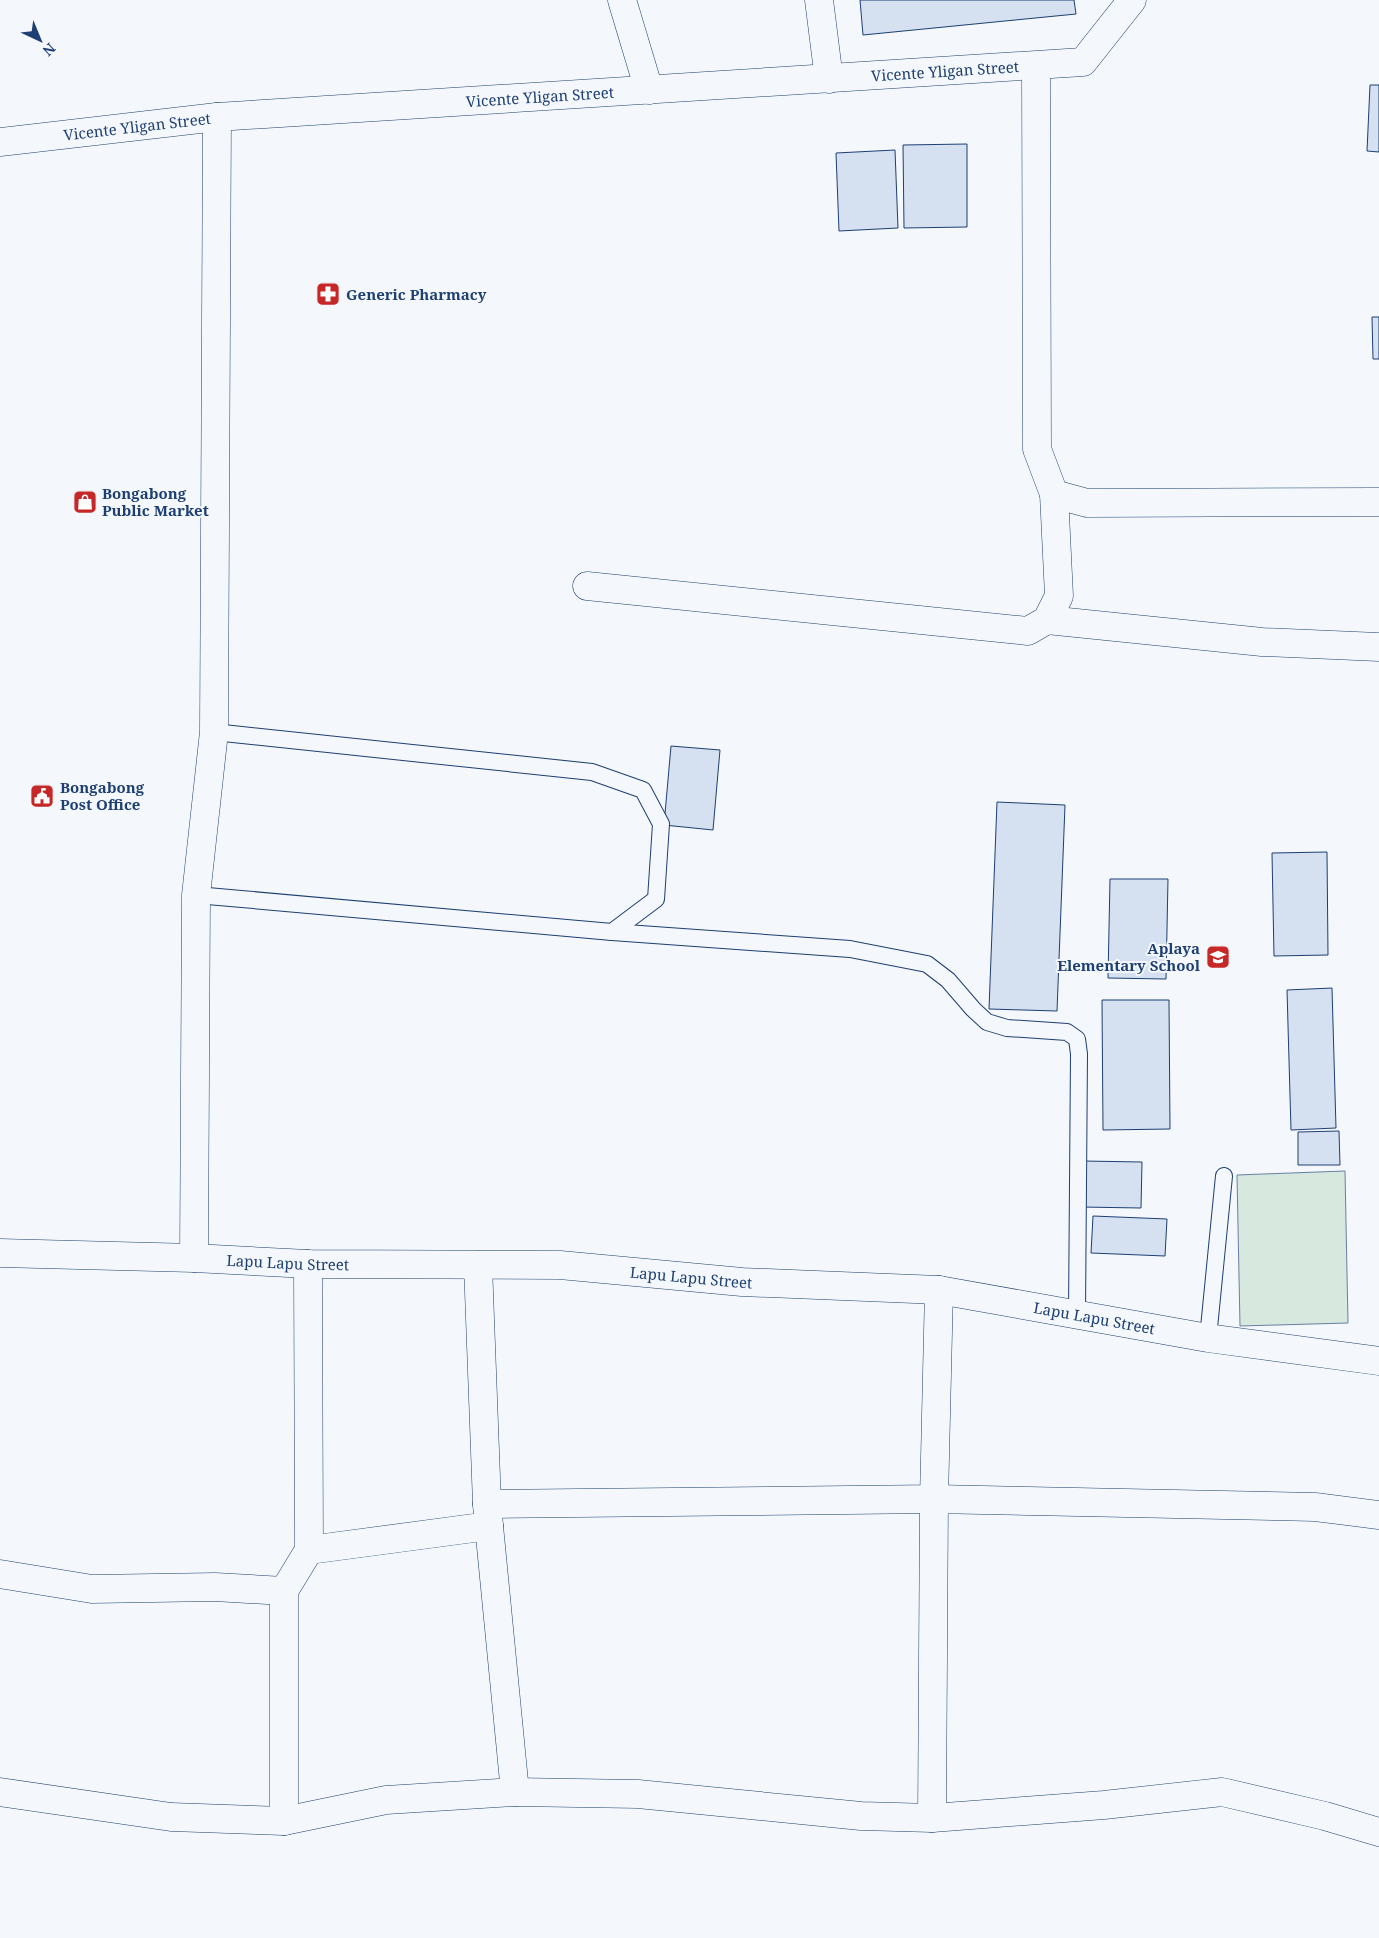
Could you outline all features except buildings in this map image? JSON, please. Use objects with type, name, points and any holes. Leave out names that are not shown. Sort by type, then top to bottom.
[{"type":"street","points":[[622,0],[648,90]]},
{"type":"street","points":[[819,0],[829,79]]},
{"type":"street","name":"Vicente Yligan Street","points":[[0,142],[217,117],[1083,62],[1132,0]]},
{"type":"street","points":[[587,586],[1028,631],[1047,620],[1059,596],[1054,494],[1037,449],[1036,66]]},
{"type":"street","points":[[194,1258],[196,895],[214,732],[217,117]]},
{"type":"street","points":[[1054,494],[1087,503],[1379,502]]},
{"type":"street","points":[[1047,620],[1262,642],[1379,647]]},
{"type":"street","name":"Lapu Lapu Street","points":[[0,1254],[194,1258],[308,1264],[560,1265],[742,1282],[939,1290],[1208,1338],[1379,1361]]},
{"type":"street","points":[[284,1820],[284,1591],[309,1550],[308,1264]]},
{"type":"street","points":[[478,1265],[488,1515],[515,1792]]},
{"type":"street","points":[[932,1818],[934,1498],[939,1290]]},
{"type":"street","points":[[309,1550],[488,1515],[934,1498],[1315,1507],[1379,1515]]},
{"type":"street","points":[[0,1574],[92,1589],[215,1587],[284,1591]]},
{"type":"street","points":[[0,1792],[171,1817],[284,1820],[386,1800],[515,1792],[638,1794],[862,1816],[932,1818],[1104,1805],[1222,1792],[1325,1816],[1379,1832]]},
{"type":"lane","points":[[214,732],[592,772],[643,790],[661,824],[656,899],[612,932]]},
{"type":"lane","points":[[196,895],[612,932],[850,949],[927,964],[948,980],[987,1022],[1007,1028],[1067,1032],[1076,1039],[1079,1054],[1077,1314]]},
{"type":"lane","points":[[1208,1338],[1224,1176]]},
{"type":"shaded area","points":[[1345,1171],[1348,1323],[1240,1326],[1237,1175]]},
{"type":"place","name":"Generic Pharmacy","points":[[328,294]]},
{"type":"place","name":"Bongabong Public Market","points":[[85,502]]},
{"type":"place","name":"Bongabong Post Office","points":[[42,796]]},
{"type":"place","name":"Aplaya Elementary School","points":[[1218,957]]}]
